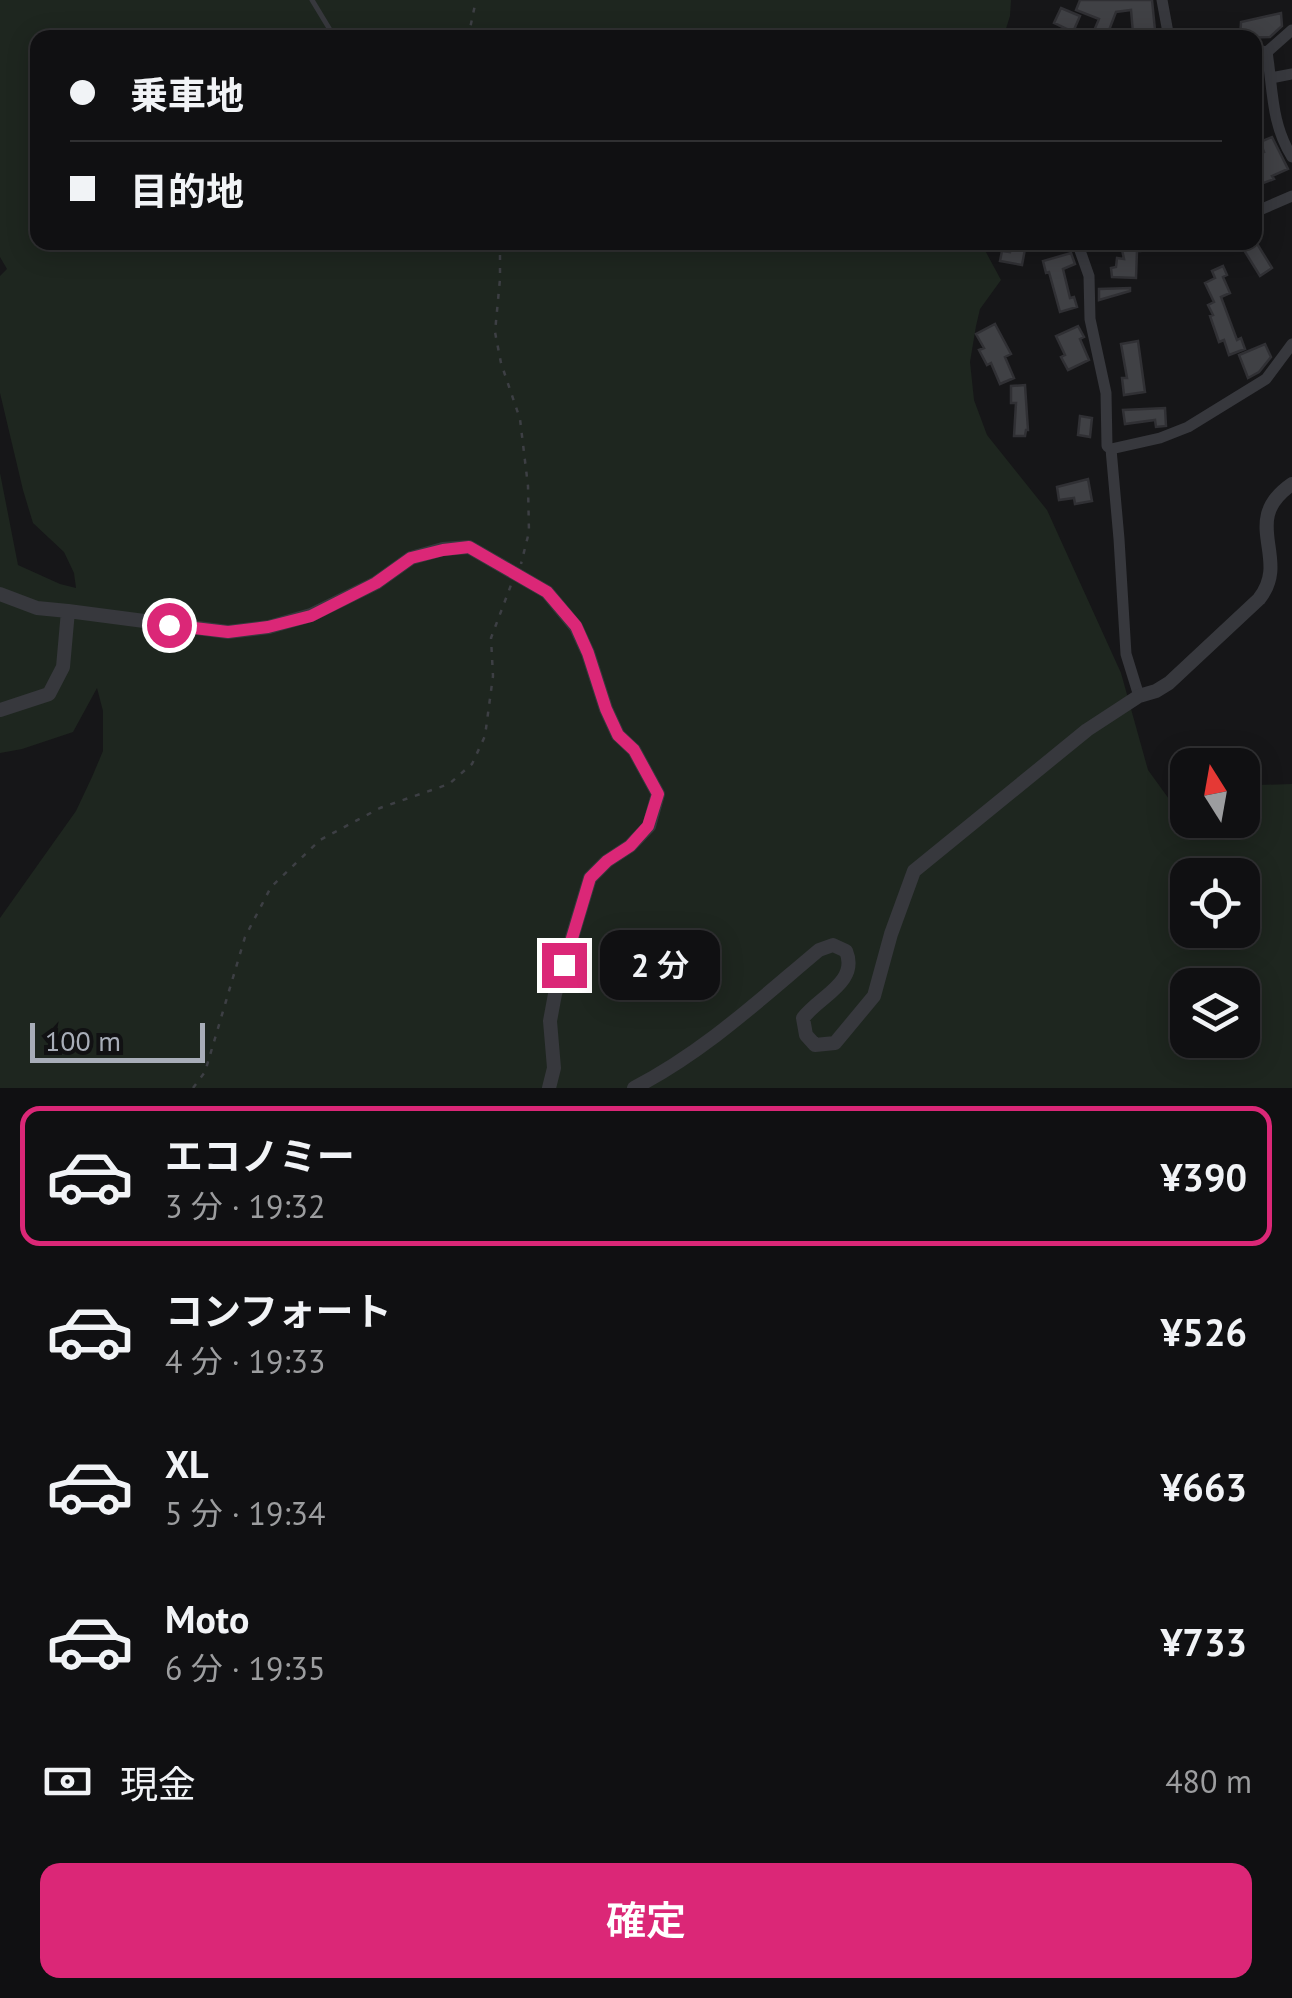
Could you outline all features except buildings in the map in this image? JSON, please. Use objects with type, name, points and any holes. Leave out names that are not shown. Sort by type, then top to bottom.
[{"type":"street","points":[[1162,0],[1168,30]]},
{"type":"street","points":[[1262,50],[1292,30]]},
{"type":"street","points":[[1262,54],[1271,78],[1274,113],[1282,140],[1292,156]]},
{"type":"street","points":[[1271,78],[1292,74]]},
{"type":"street","points":[[1262,209],[1292,196]]},
{"type":"street","points":[[1079,250],[1089,276],[1090,319],[1106,393],[1107,446],[1111,449],[1126,654],[1139,696]]},
{"type":"street","points":[[1111,449],[1188,427],[1266,379],[1292,344]]},
{"type":"street","points":[[634,1088],[671,1069],[712,1040],[819,950],[833,945],[846,951],[851,962],[848,974],[804,1018],[806,1035],[815,1045],[835,1042],[874,996],[914,871],[1087,730],[1139,696],[1168,683],[1264,592],[1271,570],[1266,533],[1268,513],[1276,497],[1292,484]]},
{"type":"street","points":[[0,594],[37,608],[228,632],[311,616],[376,583],[411,558],[469,547],[547,592],[576,626],[618,735],[634,750],[658,794],[648,826],[590,878],[555,994],[550,1021],[554,1068],[549,1088]]},
{"type":"street","points":[[0,710],[49,694],[63,667],[68,612]]},
{"type":"lane","points":[[312,0],[331,30]]},
{"type":"path","points":[[470,30],[476,0]]},
{"type":"path","points":[[192,1088],[205,1072],[245,937],[271,886],[320,840],[380,808],[449,784],[472,764],[485,736],[493,676],[491,638],[524,557],[528,532],[528,486],[520,419],[495,332],[500,250]]},
{"type":"shaded area","points":[[0,0],[1011,0],[1006,30],[30,30],[30,250],[985,250],[1001,280],[980,309],[976,326],[970,362],[974,400],[987,435],[1047,510],[1121,673],[1148,770],[1170,800],[1170,838],[1260,838],[1260,785],[1292,784],[1292,1088],[0,1088],[0,918],[76,811],[103,751],[103,711],[97,688],[73,732],[0,753],[0,473],[18,565],[76,588],[64,552],[33,523],[23,490],[0,393],[0,276],[7,269],[0,257]]},
{"type":"route","points":[[169,625],[228,632],[311,616],[376,583],[411,558],[469,547],[547,592],[576,626],[618,735],[634,750],[658,794],[648,826],[590,878],[564,965]]}]
